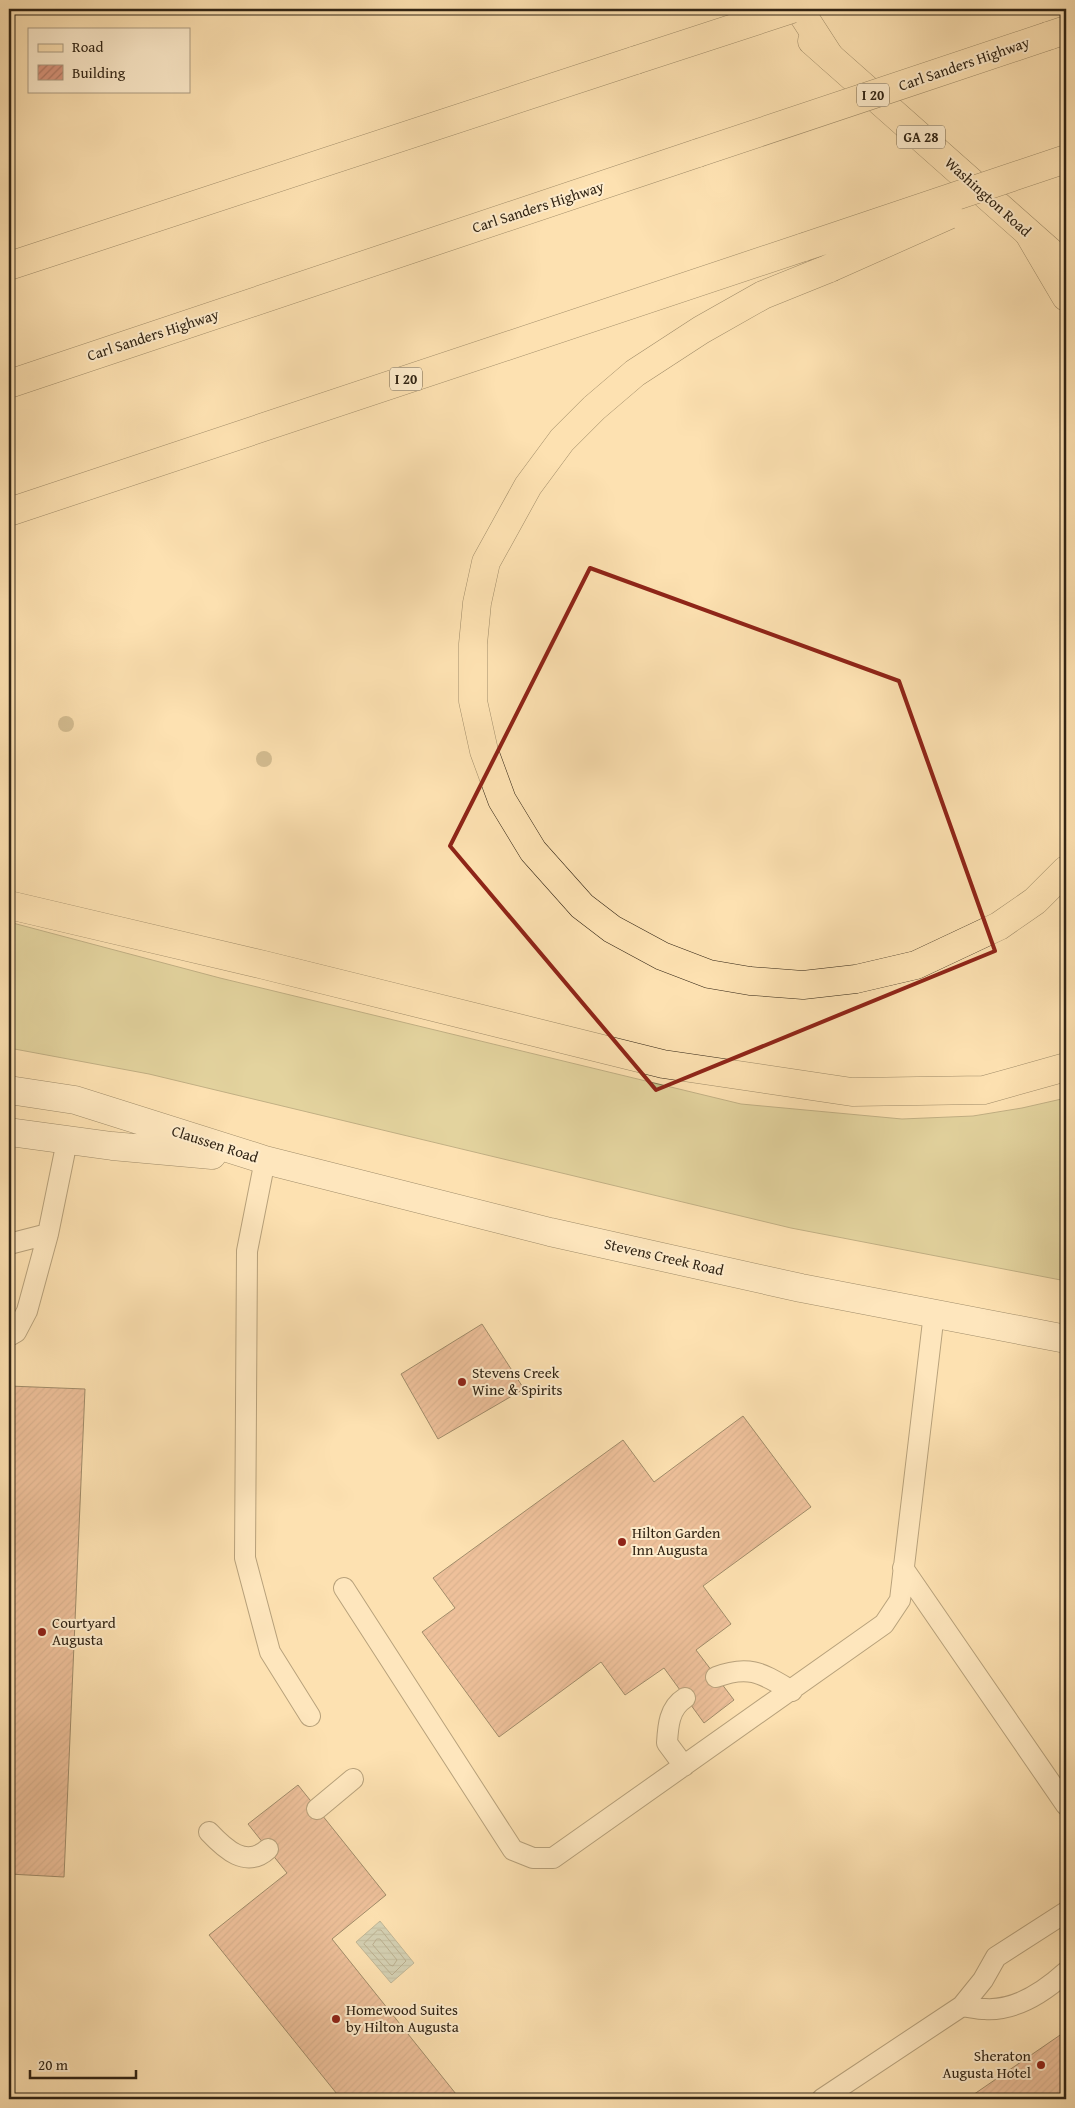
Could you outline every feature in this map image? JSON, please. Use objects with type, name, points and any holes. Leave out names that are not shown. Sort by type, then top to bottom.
[{"type":"main road","name":"Washington Road","points":[[776,9],[1066,266]]},
{"type":"main road","points":[[9,266],[792,9]]},
{"type":"main road","points":[[799,9],[830,57]]},
{"type":"main road","name":"Carl Sanders Highway","points":[[9,384],[1057,33]]},
{"type":"main road","points":[[1066,161],[830,268],[763,295],[701,330],[635,373],[594,408],[562,440],[528,486],[486,562],[477,602],[473,644],[473,701],[484,751],[502,800],[533,851],[582,906],[612,929],[662,956],[709,974],[750,981],[803,985],[856,979],[916,965],[999,926],[1035,901],[1066,870]]},
{"type":"main road","name":"I 20","points":[[9,512],[1066,161]]},
{"type":"main road","points":[[1030,234],[1066,297]]},
{"type":"main road","points":[[9,904],[264,964],[663,1064],[852,1092],[984,1090],[1066,1067]]},
{"type":"street","name":"Claussen Road","points":[[9,1090],[75,1100],[265,1160]]},
{"type":"street","name":"Claussen Road","points":[[9,1132],[67,1141],[265,1160]]},
{"type":"street","name":"Stevens Creek Road","points":[[265,1160],[550,1232],[801,1288],[1066,1339]]},
{"type":"lane","points":[[9,1336],[16,1332],[27,1311],[48,1234],[67,1141]]},
{"type":"lane","points":[[265,1160],[247,1251],[245,1558],[270,1652],[310,1716]]},
{"type":"lane","points":[[9,1244],[48,1234]]},
{"type":"lane","points":[[344,1588],[513,1850],[533,1858],[553,1858],[792,1691],[884,1624],[900,1600],[934,1313]]},
{"type":"lane","points":[[904,1568],[1066,1805]]},
{"type":"lane","points":[[716,1677],[734,1671],[761,1672],[792,1691]]},
{"type":"lane","points":[[684,1766],[667,1743],[669,1720],[680,1702],[686,1698]]},
{"type":"lane","points":[[317,1809],[353,1779]]},
{"type":"lane","points":[[209,1832],[226,1850],[245,1859],[263,1854],[268,1850]]},
{"type":"lane","points":[[822,2099],[962,2006],[983,1980],[996,1957],[1066,1912]]},
{"type":"lane","points":[[962,2006],[987,2010],[1014,2005],[1049,1987],[1066,1972]]},
{"type":"highlighted area","points":[[590,568],[899,681],[995,951],[656,1090],[450,846]]},
{"type":"shaded area","points":[[9,922],[220,978],[741,1104],[902,1119],[973,1116],[1066,1098],[1066,1281],[791,1228],[149,1074],[9,1048]]},
{"type":"water","points":[[380,1921],[414,1963],[391,1983],[356,1942]]},
{"type":"building","name":"Stevens Creek Wine & Spirits","points":[[482,1324],[524,1389],[438,1439],[401,1374]]},
{"type":"building","name":"Courtyard Augusta","points":[[9,1386],[85,1389],[64,1877],[9,1874]]},
{"type":"building","name":"Hilton Garden Inn Augusta","points":[[743,1416],[811,1507],[703,1586],[731,1624],[696,1650],[734,1700],[704,1723],[664,1668],[625,1695],[601,1662],[499,1737],[422,1632],[455,1608],[433,1578],[623,1440],[654,1482]]},
{"type":"building","name":"Homewood Suites by Hilton Augusta","points":[[298,1785],[386,1895],[332,1939],[460,2099],[341,2099],[209,1935],[287,1873],[248,1824]]},
{"type":"building","name":"Sheraton Augusta Hotel","points":[[1066,2031],[1066,2099],[967,2099]]},
{"type":"place","name":"Stevens Creek Wine & Spirits","points":[[462,1382]]},
{"type":"place","name":"Hilton Garden Inn Augusta","points":[[622,1542]]},
{"type":"place","name":"Courtyard Augusta","points":[[42,1632]]},
{"type":"place","name":"Homewood Suites by Hilton Augusta","points":[[336,2019]]},
{"type":"place","name":"Sheraton Augusta Hotel","points":[[1041,2065]]}]
